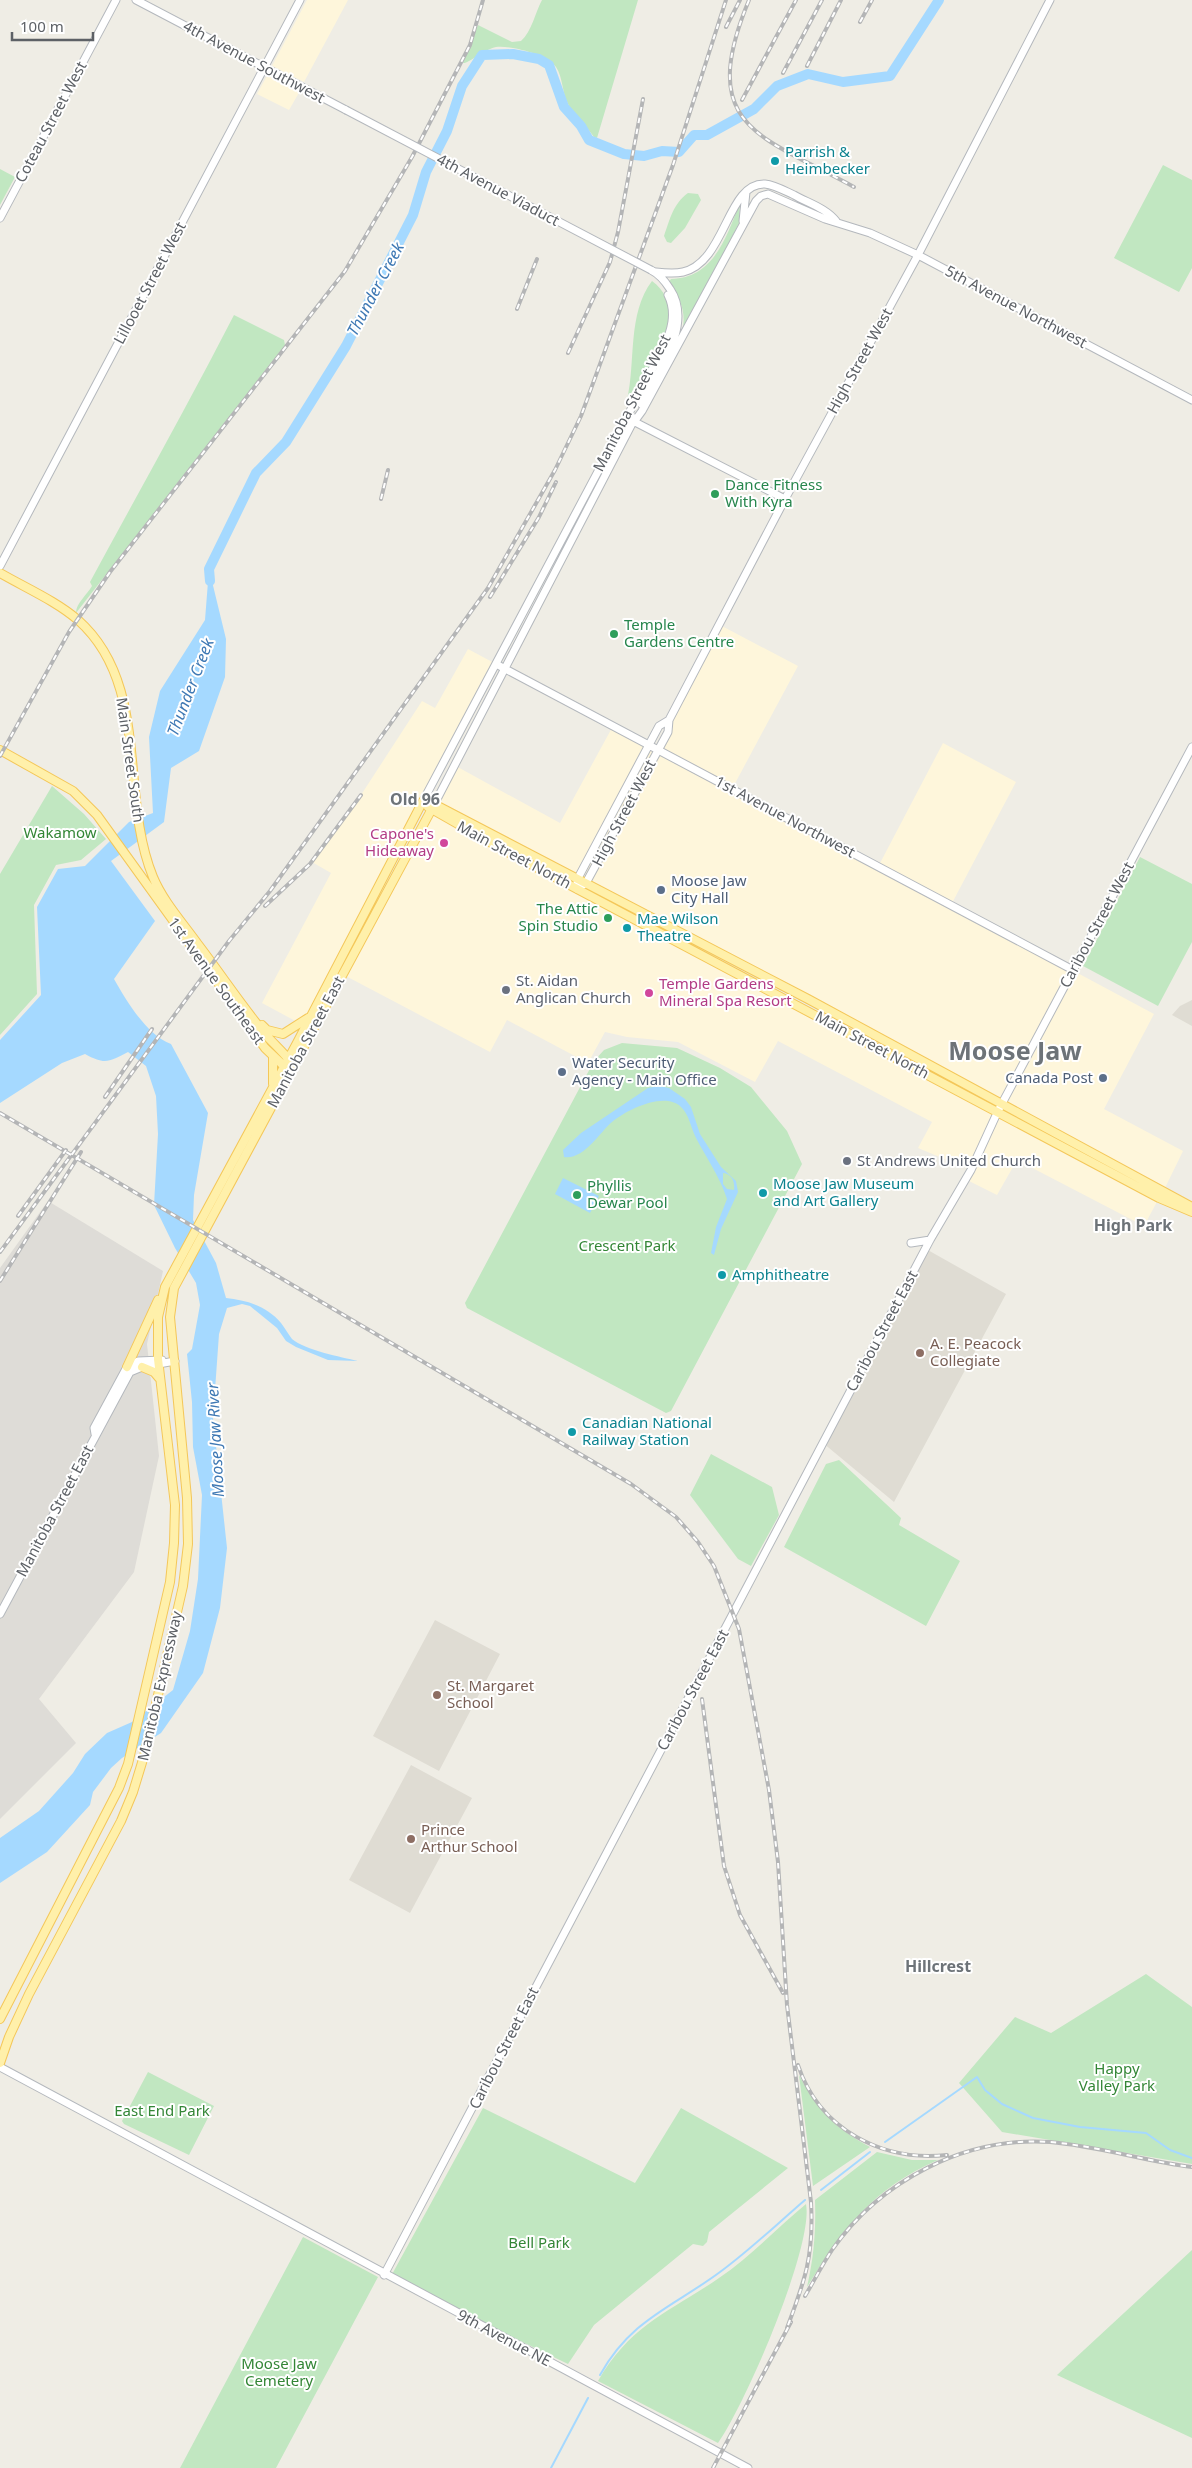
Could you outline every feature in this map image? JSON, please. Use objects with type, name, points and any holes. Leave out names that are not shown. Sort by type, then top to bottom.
[{"type":"main road","name":"Main Street South","points":[[0,573],[77,620],[96,641],[107,658],[116,678],[126,710],[142,844],[154,880],[170,907]]},
{"type":"main road","name":"1st Avenue Southeast","points":[[0,750],[73,791],[106,827],[181,933],[273,1056],[284,1066]]},
{"type":"main road","name":"Main Street North","points":[[423,801],[577,889],[1192,1207]]},
{"type":"main road","name":"Manitoba Street East","points":[[208,1216],[272,1088],[423,801]]},
{"type":"main road","name":"Main Street North","points":[[432,807],[586,882],[808,999],[1160,1198],[1192,1212]]},
{"type":"main road","name":"Manitoba Street East","points":[[174,1278],[294,1066],[432,807]]},
{"type":"main road","name":"1st Avenue Southeast","points":[[170,907],[256,1021],[294,1066]]},
{"type":"main road","points":[[256,1021],[267,1030],[283,1034],[312,1015]]},
{"type":"main road","points":[[272,1088],[273,1056]]},
{"type":"main road","points":[[284,1066],[294,1066]]},
{"type":"main road","name":"Manitoba Expressway","points":[[0,2019],[97,1834],[128,1764],[144,1698],[170,1582],[174,1543],[175,1505],[158,1362],[158,1317],[165,1287],[174,1278]]},
{"type":"main road","name":"Manitoba Expressway","points":[[0,2063],[21,2009],[121,1821],[134,1792],[159,1695],[183,1586],[188,1544],[187,1498],[170,1317],[174,1278]]},
{"type":"main road","points":[[127,1367],[165,1287]]},
{"type":"main road","points":[[142,1367],[154,1372],[160,1380]]},
{"type":"street","name":"Coteau Street West","points":[[0,218],[116,0]]},
{"type":"street","name":"4th Avenue Southwest","points":[[136,0],[346,110]]},
{"type":"street","name":"Lillooet Street West","points":[[0,566],[300,0]]},
{"type":"street","name":"High Street West","points":[[577,889],[586,882],[668,732],[669,720],[784,499],[918,255],[1050,0]]},
{"type":"street","name":"4th Avenue Viaduct","points":[[346,110],[653,271]]},
{"type":"street","name":"5th Avenue Northwest","points":[[746,191],[761,184],[777,187],[829,213],[836,221]]},
{"type":"street","points":[[653,271],[682,273],[702,262],[714,248],[738,201],[746,191]]},
{"type":"street","points":[[634,422],[703,302],[741,229],[746,191]]},
{"type":"street","name":"5th Avenue Northwest","points":[[741,229],[758,199],[765,194],[771,194],[826,219],[870,233],[918,255],[1192,400]]},
{"type":"street","name":"Manitoba Street West","points":[[423,801],[663,349],[672,323],[670,299],[653,271]]},
{"type":"street","name":"Manitoba Street West","points":[[432,807],[634,422],[638,409],[666,357],[678,322],[678,306],[673,293],[653,271]]},
{"type":"street","points":[[626,417],[784,499]]},
{"type":"street","name":"1st Avenue Northwest","points":[[496,664],[1073,970]]},
{"type":"street","name":"High Street West","points":[[577,889],[578,878],[659,726],[669,720]]},
{"type":"street","name":"Caribou Street West","points":[[1000,1108],[1192,746]]},
{"type":"street","name":"Caribou Street East","points":[[384,2275],[930,1240],[971,1170],[1000,1108]]},
{"type":"street","points":[[911,1242],[930,1240]]},
{"type":"street","points":[[127,1367],[138,1361],[175,1362]]},
{"type":"street","points":[[142,1367],[158,1362]]},
{"type":"street","name":"Manitoba Street East","points":[[95,1434],[94,1428],[127,1367]]},
{"type":"street","name":"Manitoba Street East","points":[[0,1614],[130,1372],[142,1367]]},
{"type":"street","name":"9th Avenue NE","points":[[0,2067],[152,2146],[187,2169],[259,2208],[748,2468]]},
{"type":"shaded area","points":[[307,0],[348,0],[304,82],[272,66]]},
{"type":"shaded area","points":[[268,74],[300,91],[289,110],[257,94]]},
{"type":"shaded area","points":[[720,625],[798,666],[732,789],[878,867],[943,743],[1016,782],[951,905],[1154,1014],[1104,1109],[1183,1151],[1164,1190],[435,803],[454,765],[560,823],[613,726],[658,750],[669,720]]},
{"type":"shaded area","points":[[468,649],[496,664],[311,1015],[301,1024],[262,1003],[331,873],[312,862],[361,795],[422,701],[435,708]]},
{"type":"shaded area","points":[[431,810],[1159,1198],[1144,1226],[1017,1160],[997,1195],[965,1179],[971,1170],[918,1148],[932,1122],[778,1041],[755,1082],[678,1042],[627,1037],[605,1032],[588,1063],[507,1020],[490,1052],[342,974]]},
{"type":"shaded area","points":[[1192,1000],[1192,1026],[1172,1015],[1180,1006]]},
{"type":"shaded area","points":[[48,1201],[163,1271],[147,1344],[159,1456],[134,1572],[39,1699],[76,1743],[0,1819],[0,1268]]},
{"type":"shaded area","points":[[926,1249],[1006,1294],[894,1502],[823,1443]]},
{"type":"shaded area","name":"St. Margaret School","points":[[435,1620],[500,1654],[439,1771],[373,1736]]},
{"type":"shaded area","name":"Prince Arthur School","points":[[411,1765],[472,1798],[410,1913],[349,1880]]},
{"type":"green space","points":[[542,0],[638,0],[597,138],[594,137],[571,108],[566,100],[556,67],[545,59],[519,49],[496,47],[463,63],[478,25],[512,42],[521,41],[531,27]]},
{"type":"green space","points":[[1163,165],[1192,180],[1192,268],[1179,292],[1114,258]]},
{"type":"green space","points":[[0,169],[15,177],[0,205]]},
{"type":"green space","points":[[688,193],[698,194],[701,200],[685,228],[671,243],[667,242],[664,236],[673,212]]},
{"type":"green space","points":[[740,203],[739,223],[680,342],[684,317],[683,310],[669,282],[671,279],[686,277],[708,263],[723,242]]},
{"type":"green space","points":[[652,281],[664,294],[669,308],[669,324],[664,341],[656,357],[627,400],[635,323],[644,294]]},
{"type":"green space","points":[[234,315],[284,340],[285,345],[76,613],[80,602],[92,586],[90,582]]},
{"type":"green space","name":"Wakamow","points":[[52,786],[84,814],[106,839],[81,860],[56,865],[34,905],[37,994],[0,1035],[0,874]]},
{"type":"green space","points":[[1140,857],[1192,884],[1192,942],[1158,1006],[1083,966]]},
{"type":"green space","name":"Crescent Park","points":[[622,1043],[677,1048],[720,1068],[751,1087],[787,1131],[802,1164],[671,1411],[666,1413],[467,1308],[465,1303],[594,1061],[604,1050]]},
{"type":"green space","points":[[711,1454],[772,1487],[779,1515],[751,1566],[738,1559],[690,1495]]},
{"type":"green space","points":[[839,1460],[901,1518],[899,1525],[960,1561],[926,1626],[784,1547],[826,1464]]},
{"type":"green space","name":"Happy Valley Park","points":[[1146,1974],[1192,2007],[1192,2164],[1002,2132],[959,2083],[1015,2017],[1051,2033]]},
{"type":"green space","name":"East End Park","points":[[148,2072],[214,2106],[189,2155],[124,2124],[122,2121]]},
{"type":"green space","points":[[799,2075],[821,2109],[847,2133],[870,2147],[813,2186]]},
{"type":"green space","name":"Bell Park","points":[[483,2108],[635,2183],[681,2108],[788,2168],[709,2232],[707,2242],[703,2246],[693,2244],[594,2325],[568,2364],[390,2278]]},
{"type":"green space","points":[[877,2152],[912,2160],[938,2160],[915,2171],[877,2197],[847,2229],[807,2287],[814,2244],[815,2200]]},
{"type":"green space","points":[[806,2204],[806,2225],[789,2288],[760,2362],[730,2424],[718,2443],[598,2381],[624,2346],[637,2333],[652,2321],[730,2270]]},
{"type":"green space","name":"Moose Jaw Cemetery","points":[[303,2237],[378,2277],[276,2468],[180,2468]]},
{"type":"green space","points":[[1192,2250],[1192,2438],[1057,2375]]},
{"type":"water","name":"Moose Jaw River","points":[[209,569],[226,639],[225,677],[199,751],[171,768],[164,822],[111,861],[155,921],[114,979],[138,1017],[162,1040],[171,1044],[208,1113],[194,1195],[193,1220],[216,1263],[226,1298],[241,1300],[263,1308],[281,1323],[292,1339],[305,1347],[358,1361],[328,1360],[296,1347],[286,1341],[277,1328],[250,1306],[242,1304],[227,1308],[219,1334],[213,1418],[227,1548],[220,1608],[203,1673],[161,1733],[122,1758],[111,1768],[93,1792],[90,1805],[47,1852],[0,1883],[0,1838],[39,1811],[73,1773],[85,1754],[107,1733],[132,1722],[173,1690],[190,1631],[198,1579],[202,1495],[193,1447],[192,1402],[187,1354],[192,1349],[200,1305],[196,1283],[175,1248],[154,1205],[158,1134],[156,1096],[146,1066],[128,1052],[107,1061],[97,1060],[85,1054],[62,1063],[0,1103],[0,1040],[41,995],[37,907],[58,869],[85,866],[129,822],[153,813],[149,737],[160,691],[205,620]]},
{"type":"water","points":[[659,1086],[669,1088],[685,1099],[691,1107],[700,1134],[721,1167],[736,1181],[738,1192],[721,1229],[714,1255],[711,1253],[716,1227],[727,1199],[717,1175],[696,1138],[686,1113],[681,1107],[665,1101],[646,1104],[636,1108],[612,1122],[585,1150],[571,1157],[564,1157],[563,1150],[581,1133],[648,1088]],"holes":[[[723,1173],[729,1175],[732,1179],[734,1190],[727,1189],[723,1184]]]},
{"type":"water","name":"Phyllis Dewar Pool","points":[[563,1178],[599,1196],[590,1213],[555,1194]]},
{"type":"waterway","name":"Thunder Creek","points":[[210,581],[209,569],[256,473],[286,442],[346,346],[413,215],[426,172],[447,131],[462,86],[482,55],[513,54],[539,59],[549,65],[564,107],[581,126],[589,140],[624,154],[644,156],[662,151],[679,152],[694,135],[707,135],[754,109],[777,86],[808,74],[843,82],[890,76],[939,0]]},
{"type":"waterway","points":[[885,2142],[977,2077],[985,2090],[1002,2104],[1033,2118],[1080,2127],[1146,2133],[1170,2150],[1192,2158]]},
{"type":"waterway","points":[[821,2190],[870,2152]]},
{"type":"waterway","points":[[600,2375],[612,2356],[639,2327],[731,2264],[805,2200]]},
{"type":"waterway","points":[[551,2468],[588,2398]]},
{"type":"railway","points":[[0,756],[69,632],[110,572],[345,271],[412,157],[470,45],[483,0]]},
{"type":"railway","points":[[0,1252],[229,941],[270,891],[488,588],[555,470],[581,416],[673,165],[726,0]]},
{"type":"railway","points":[[726,27],[740,0]]},
{"type":"railway","points":[[749,0],[735,42],[730,75],[734,101],[746,121],[764,138],[854,187]]},
{"type":"railway","points":[[742,100],[796,0]]},
{"type":"railway","points":[[783,73],[822,0]]},
{"type":"railway","points":[[807,66],[841,0]]},
{"type":"railway","points":[[860,22],[872,0]]},
{"type":"railway","points":[[568,353],[610,262],[618,232],[643,99]]},
{"type":"railway","points":[[517,309],[537,259]]},
{"type":"railway","points":[[381,499],[388,470]]},
{"type":"railway","points":[[490,597],[539,517],[556,482]]},
{"type":"railway","points":[[265,906],[310,864],[361,795]]},
{"type":"railway","points":[[105,1097],[152,1029]]},
{"type":"railway","points":[[0,1113],[631,1484],[676,1517],[698,1542],[714,1566],[739,1629],[769,1790],[778,1862],[787,2005],[811,2202],[811,2238],[807,2267],[787,2328]]},
{"type":"railway","points":[[18,1216],[66,1150]]},
{"type":"railway","points":[[0,1281],[81,1152]]},
{"type":"railway","points":[[702,1699],[724,1866],[740,1915],[783,1993]]},
{"type":"railway","points":[[798,2065],[808,2088],[821,2107],[837,2123],[856,2137],[899,2153],[923,2156],[947,2155]]},
{"type":"railway","points":[[805,2296],[832,2250],[852,2225],[874,2203],[900,2184],[927,2168],[956,2155],[1018,2142],[1050,2142],[1192,2167]]},
{"type":"railway","points":[[713,2468],[791,2322]]},
{"type":"place","name":"Parrish & Heimbecker","points":[[775,161]]},
{"type":"place","name":"Dance Fitness With Kyra","points":[[715,494]]},
{"type":"place","name":"Temple Gardens Centre","points":[[614,634]]},
{"type":"place","name":"Capone's Hideaway","points":[[444,843]]},
{"type":"place","name":"Moose Jaw City Hall","points":[[661,890]]},
{"type":"place","name":"The Attic Spin Studio","points":[[608,918]]},
{"type":"place","name":"Mae Wilson Theatre","points":[[627,928]]},
{"type":"place","name":"St. Aidan Anglican Church","points":[[506,990]]},
{"type":"place","name":"Temple Gardens Mineral Spa Resort","points":[[649,993]]},
{"type":"place","name":"Water Security Agency - Main Office","points":[[562,1072]]},
{"type":"place","name":"Canada Post","points":[[1103,1078]]},
{"type":"place","name":"St Andrews United Church","points":[[847,1161]]},
{"type":"place","name":"Moose Jaw Museum and Art Gallery","points":[[763,1193]]},
{"type":"place","name":"Phyllis Dewar Pool","points":[[577,1195]]},
{"type":"place","name":"Amphitheatre","points":[[722,1275]]},
{"type":"place","name":"A. E. Peacock Collegiate","points":[[920,1353]]},
{"type":"place","name":"Canadian National Railway Station","points":[[572,1432]]},
{"type":"place","name":"St. Margaret School","points":[[437,1695]]},
{"type":"place","name":"Prince Arthur School","points":[[411,1839]]},
{"type":"district","name":"Old 96","points":[[415,799]]},
{"type":"district","name":"Moose Jaw","points":[[1015,1051]]},
{"type":"district","name":"High Park","points":[[1133,1225]]},
{"type":"district","name":"Hillcrest","points":[[938,1966]]}]
